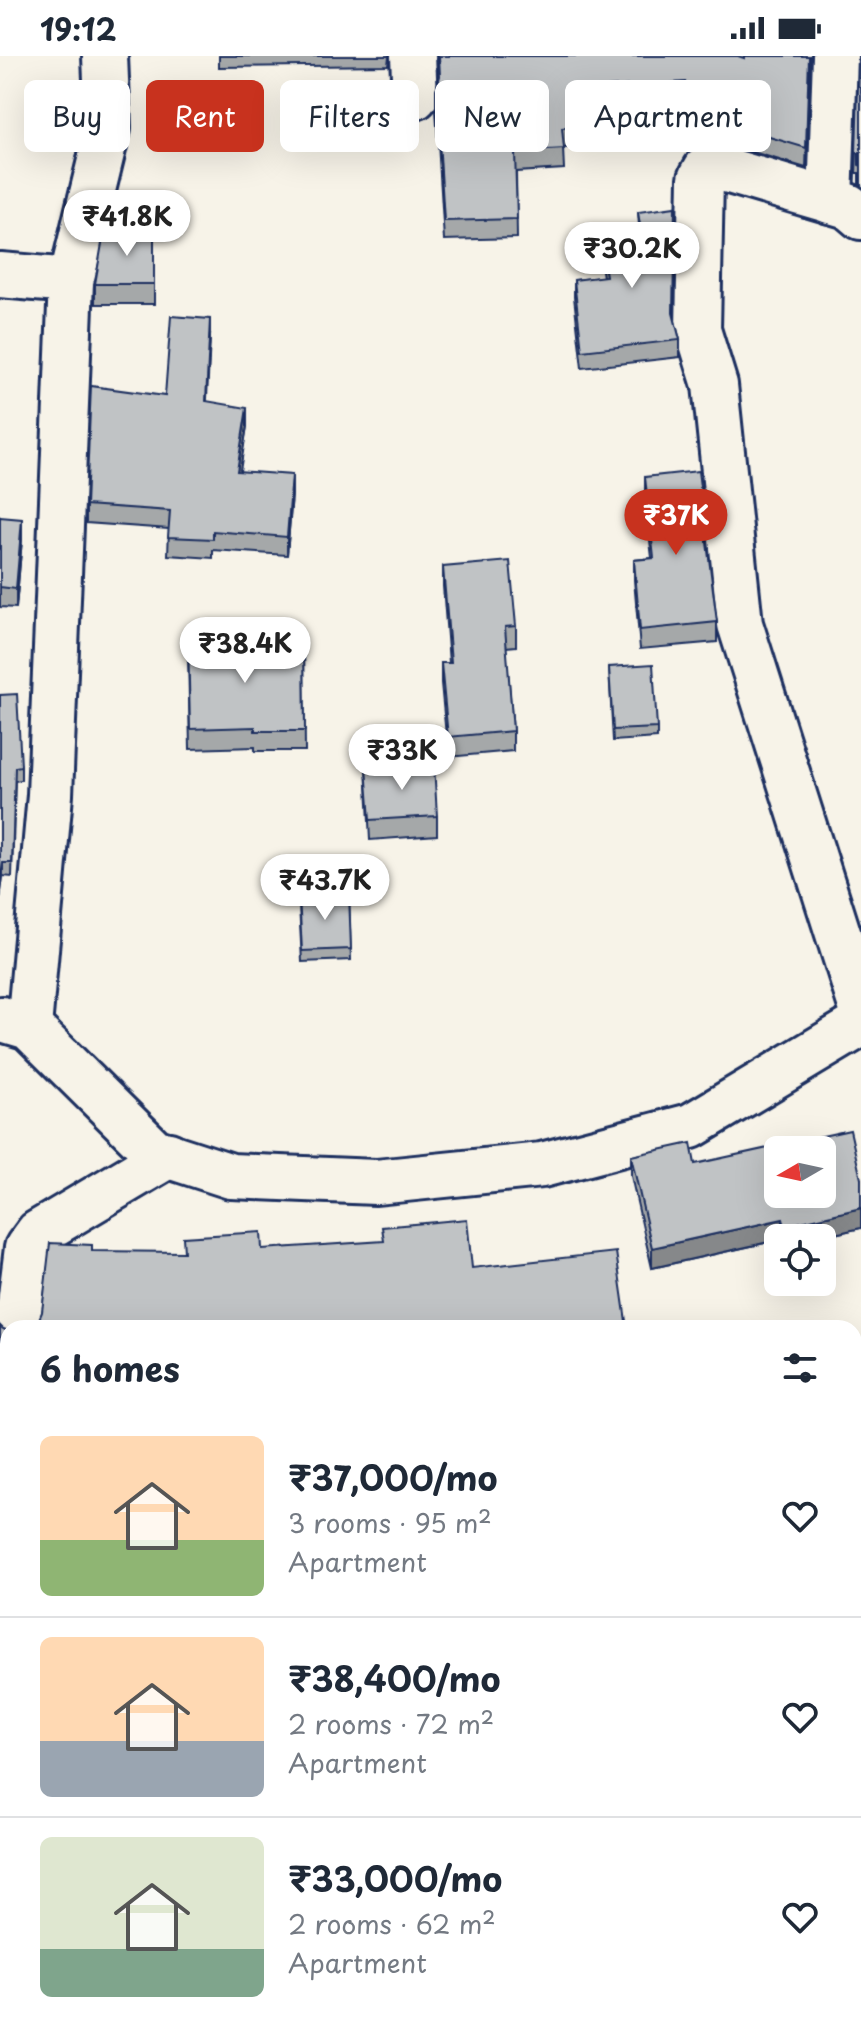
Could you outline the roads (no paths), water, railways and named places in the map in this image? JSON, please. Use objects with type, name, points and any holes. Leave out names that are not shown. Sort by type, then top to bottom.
[{"type":"street","points":[[105,56],[108,128],[71,281],[50,795],[15,1023],[154,1151],[231,1176],[376,1182],[542,1165],[691,1126],[861,1024]]},
{"type":"street","points":[[835,56],[845,209],[719,168],[706,169],[701,178],[697,314],[698,330],[715,385],[740,624],[861,1006]]},
{"type":"street","points":[[0,275],[71,281]]},
{"type":"street","points":[[18,1320],[27,1248],[38,1233],[169,1155]]}]
